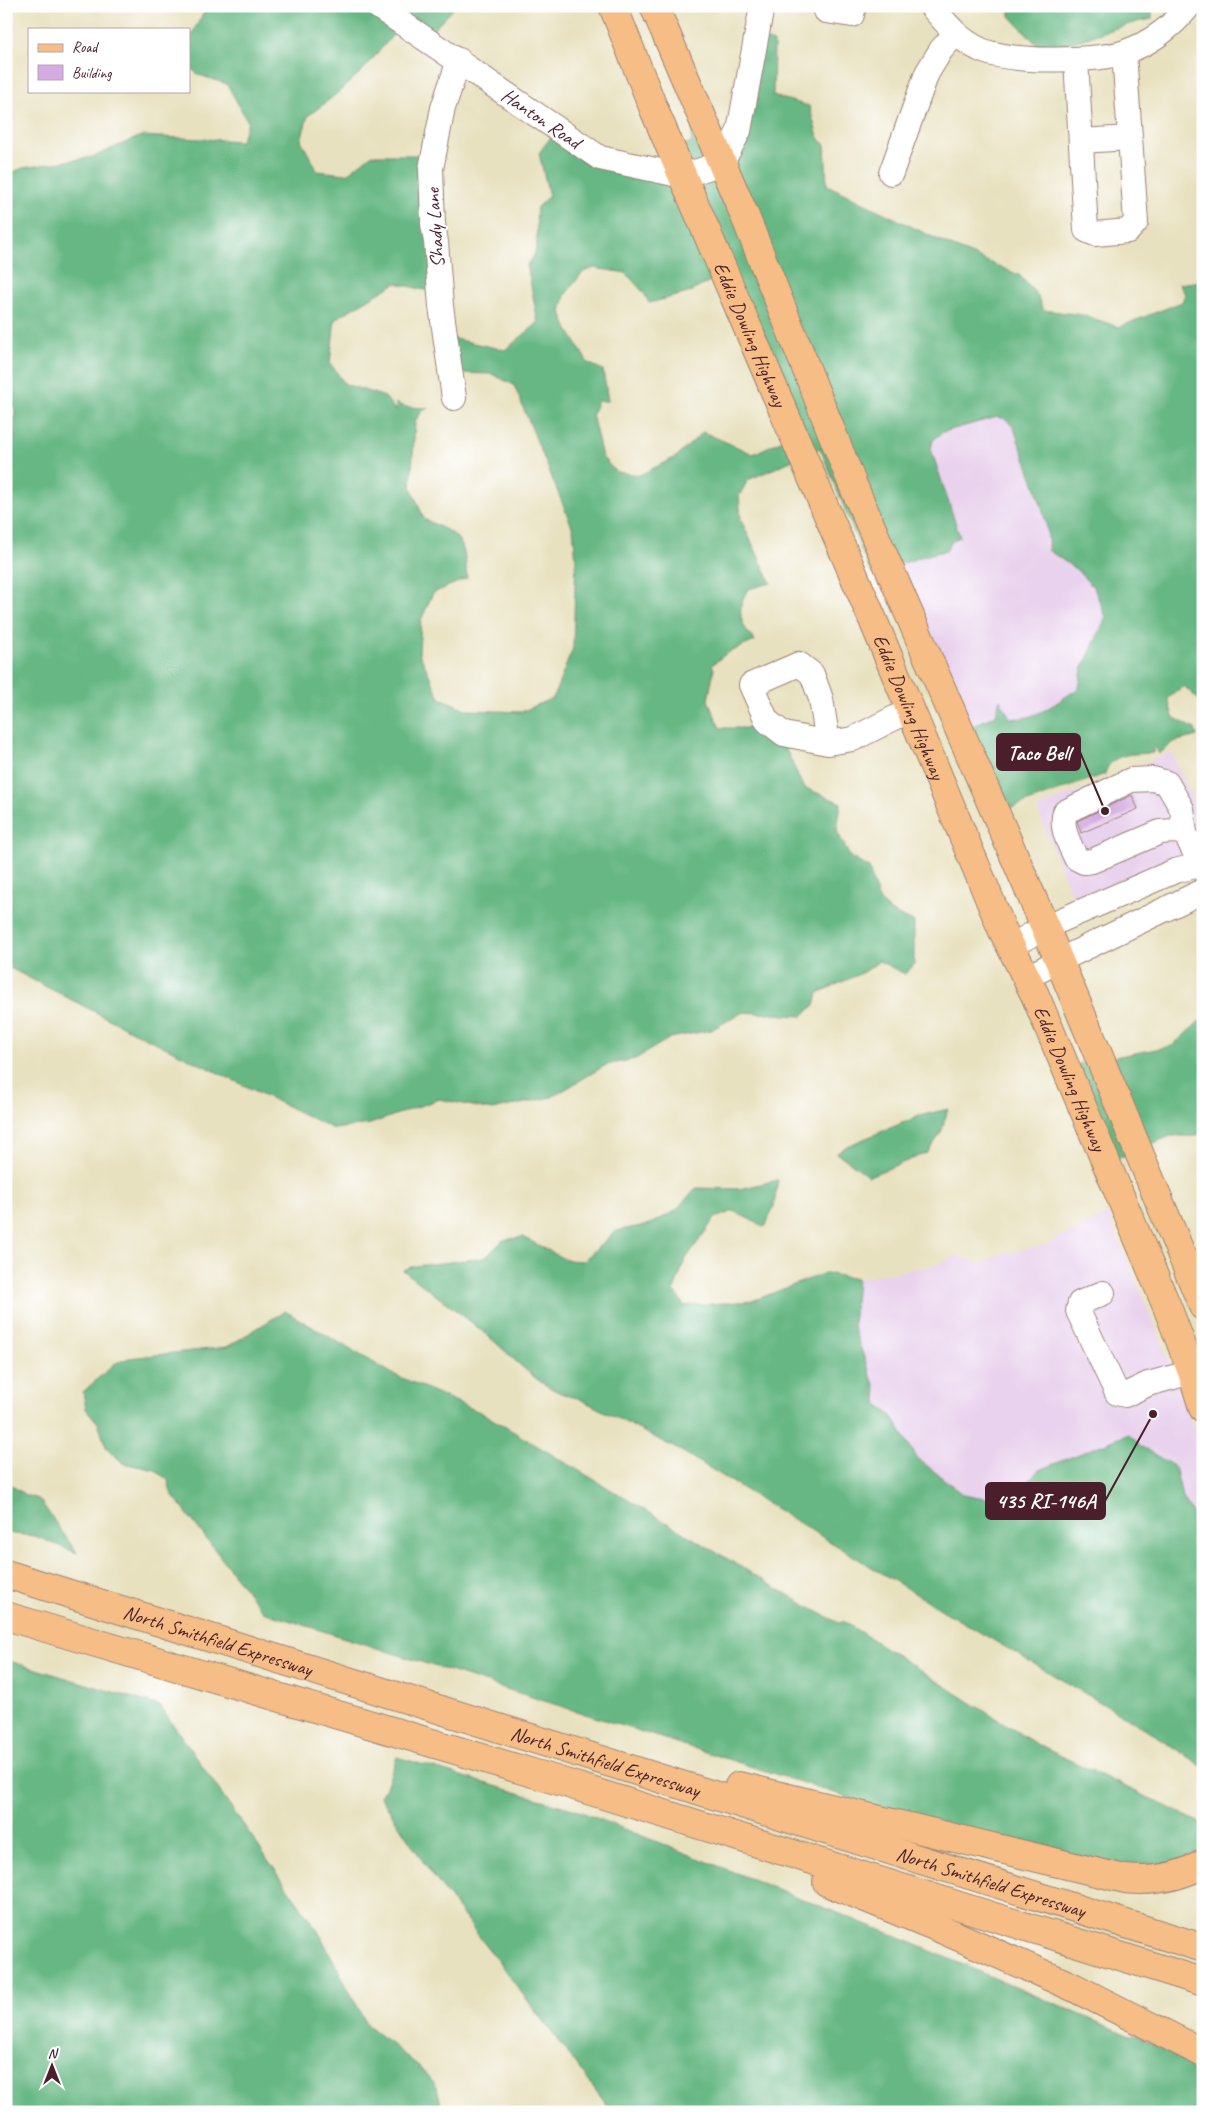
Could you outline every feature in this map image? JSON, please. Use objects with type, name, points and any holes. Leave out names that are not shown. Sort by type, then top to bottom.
[{"type":"main road","name":"Eddie Dowling Highway","points":[[612,6],[910,710],[1168,1310],[1192,1372],[1203,1408]]},
{"type":"main road","name":"Eddie Dowling Highway","points":[[654,6],[722,163],[853,485],[1200,1290]]},
{"type":"main road","name":"North Smithfield Expressway","points":[[6,1574],[1203,1948]]},
{"type":"main road","name":"North Smithfield Expressway","points":[[6,1616],[638,1806],[1203,1982]]},
{"type":"main road","points":[[629,1769],[740,1786],[1125,1879],[1139,1881],[1166,1878],[1203,1864]]},
{"type":"main road","points":[[638,1806],[690,1829],[879,1902],[1014,1960],[1123,2011],[1203,2053]]},
{"type":"street","name":"Hanton Road","points":[[378,6],[600,158],[683,176]]},
{"type":"street","points":[[683,176],[722,163],[738,130],[762,6]]},
{"type":"street","points":[[826,11],[852,15],[854,6]]},
{"type":"street","points":[[931,6],[955,34],[980,50],[1008,58],[1076,60],[1124,53],[1156,38],[1178,20],[1189,6]]},
{"type":"street","points":[[891,173],[927,73],[941,50],[955,34]]},
{"type":"street","points":[[1076,60],[1086,230],[1095,234],[1128,231],[1136,222],[1124,53]]},
{"type":"street","name":"Shady Lane","points":[[454,398],[441,306],[433,224],[431,169],[443,108],[458,60]]},
{"type":"street","points":[[1081,141],[1130,138]]},
{"type":"street","points":[[828,742],[854,739],[910,710]]},
{"type":"street","points":[[1011,946],[1045,927],[1175,871],[1202,866],[1185,834],[1182,809],[1167,783],[1153,779],[1131,780],[1065,812],[1062,820],[1065,833],[1076,858],[1084,862],[1092,861],[1160,832],[1174,831],[1185,834]]},
{"type":"street","points":[[1026,978],[1203,891]]},
{"type":"street","points":[[1103,1293],[1080,1303],[1078,1311],[1117,1393],[1125,1395],[1148,1384],[1192,1372]]},
{"type":"shaded area","points":[[997,417],[1006,419],[1014,428],[1044,516],[1049,537],[1048,550],[1077,570],[1094,588],[1106,617],[1082,670],[1079,688],[1039,713],[1020,720],[1010,718],[1000,700],[996,715],[959,732],[894,566],[925,554],[946,551],[953,540],[931,449],[933,440],[943,432]]},
{"type":"shaded area","points":[[1171,752],[1203,821],[1203,850],[1073,899],[1037,808]]},
{"type":"shaded area","points":[[1108,1214],[1181,1388],[1196,1436],[1203,1476],[1203,1544],[1195,1519],[1182,1496],[1175,1467],[1142,1447],[1129,1434],[1039,1470],[1020,1490],[1000,1501],[963,1494],[917,1458],[892,1416],[878,1405],[875,1387],[853,1327],[857,1279],[933,1266],[956,1256],[971,1259],[981,1264],[998,1255],[1045,1245]]},
{"type":"green space","points":[[208,6],[456,6],[424,39],[403,23],[364,69],[308,116],[301,140],[317,171],[347,174],[371,155],[431,155],[441,294],[396,283],[335,319],[330,363],[345,384],[385,397],[396,411],[396,403],[404,407],[428,408],[422,411],[415,421],[411,487],[424,519],[446,530],[462,546],[467,578],[433,593],[421,620],[419,653],[440,698],[468,710],[521,712],[553,698],[573,648],[576,560],[573,529],[514,385],[492,374],[451,373],[446,337],[505,350],[538,323],[527,264],[535,253],[537,207],[549,196],[539,153],[551,137],[644,176],[676,149],[691,143],[695,110],[736,173],[740,92],[756,37],[774,42],[773,96],[809,106],[818,137],[825,145],[827,185],[949,245],[1019,275],[1037,295],[1043,310],[1083,315],[1119,327],[1182,302],[1185,294],[1179,284],[1203,281],[1203,710],[1200,701],[1184,686],[1168,698],[1173,717],[1195,729],[1197,736],[1173,742],[1159,754],[1155,746],[1153,747],[1153,753],[1131,754],[1118,758],[1112,762],[1105,774],[992,815],[959,732],[996,715],[1000,699],[1010,718],[1028,717],[1046,709],[1079,688],[1082,670],[1106,617],[1094,588],[1077,570],[1048,550],[1048,537],[1042,506],[1014,428],[1006,419],[997,417],[943,432],[933,440],[931,449],[960,537],[953,540],[946,551],[927,555],[871,574],[820,448],[748,480],[739,496],[741,520],[771,583],[748,589],[742,603],[741,616],[745,628],[755,641],[727,653],[712,665],[714,669],[708,700],[720,728],[752,728],[780,736],[803,787],[841,803],[837,831],[850,857],[869,868],[875,889],[882,903],[893,913],[914,922],[914,965],[905,974],[879,961],[866,971],[818,993],[815,1005],[802,1016],[743,1012],[711,1030],[670,1038],[635,1059],[606,1065],[552,1097],[492,1110],[439,1099],[370,1124],[334,1129],[132,1031],[6,966],[6,452],[14,439],[15,410],[6,395],[6,175],[23,168],[93,157],[141,136],[241,141],[248,122],[227,84],[199,75],[190,68],[190,48],[195,29]],"holes":[[[594,268],[626,273],[644,293],[649,303],[688,293],[724,274],[793,435],[753,454],[703,432],[676,457],[640,475],[616,472],[602,457],[592,414],[598,401],[608,401],[603,370],[588,363],[567,328],[561,312],[565,295],[583,272]]]},
{"type":"green space","points":[[1010,6],[1152,6],[1152,19],[1055,47],[1041,49],[1010,16]]},
{"type":"green space","points":[[1203,1018],[1203,1133],[1195,1136],[1170,1136],[1103,1165],[1078,1064],[1172,1046]]},
{"type":"green space","points":[[948,1109],[941,1133],[927,1153],[869,1176],[837,1153],[847,1146],[919,1116]]},
{"type":"green space","points":[[778,1180],[774,1206],[765,1227],[733,1211],[715,1218],[685,1260],[674,1290],[684,1306],[752,1301],[825,1273],[857,1279],[853,1327],[875,1387],[878,1405],[892,1416],[917,1458],[963,1494],[1000,1501],[1020,1490],[1039,1470],[1129,1434],[1142,1447],[1175,1467],[1182,1496],[1195,1519],[1203,1544],[1203,1767],[1146,1729],[952,1616],[683,1452],[578,1398],[552,1389],[540,1382],[478,1327],[403,1270],[414,1266],[485,1258],[503,1240],[523,1237],[566,1260],[583,1261],[616,1231],[651,1224],[675,1211],[696,1188],[739,1189]]},
{"type":"green space","points":[[285,1311],[393,1374],[482,1413],[805,1605],[837,1622],[841,1623],[843,1621],[1036,1744],[1203,1824],[1203,1848],[1180,1860],[1160,1866],[1115,1865],[898,1813],[263,1612],[171,1493],[168,1480],[155,1470],[123,1463],[106,1447],[98,1423],[86,1409],[83,1392],[114,1364],[129,1358],[227,1347]]},
{"type":"green space","points":[[6,1481],[25,1495],[39,1499],[77,1553],[35,1536],[6,1533]]},
{"type":"green space","points":[[6,1660],[160,1706],[318,1931],[367,2025],[420,2067],[437,2087],[443,2112],[6,2112]]},
{"type":"green space","points":[[397,1757],[576,1810],[891,1934],[1130,2036],[1138,2035],[1203,2072],[1203,2112],[612,2112],[428,1869],[380,1796],[386,1787]]},
{"type":"building","points":[[1132,795],[1138,809],[1081,833],[1077,821]]},
{"type":"place","name":"Taco Bell","points":[[1105,811]]},
{"type":"place","name":"435 RI-146A","points":[[1153,1414]]}]
